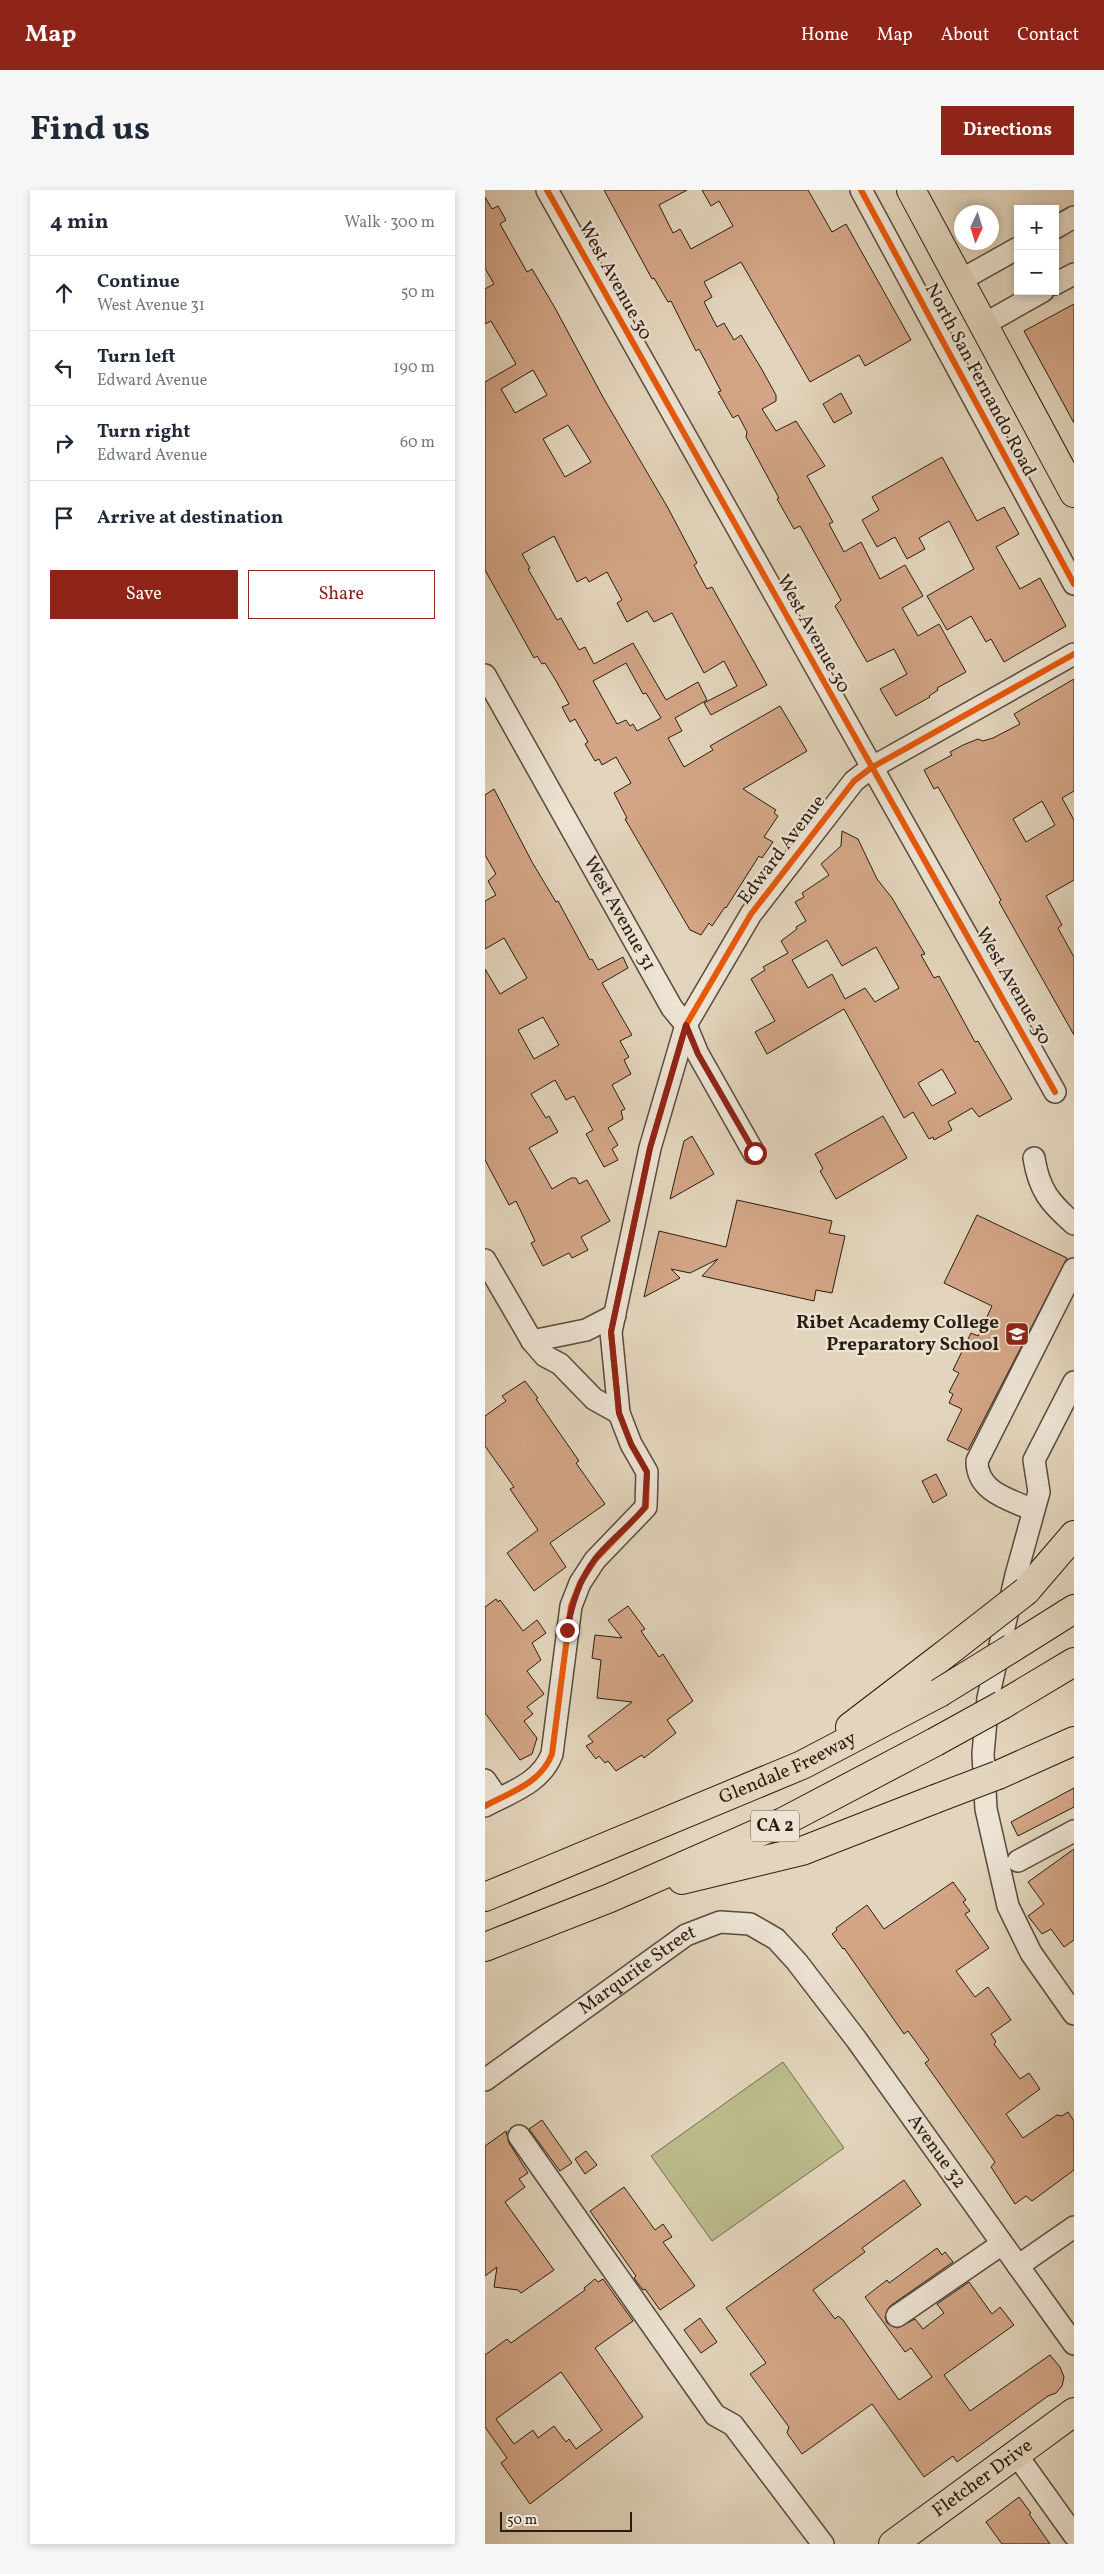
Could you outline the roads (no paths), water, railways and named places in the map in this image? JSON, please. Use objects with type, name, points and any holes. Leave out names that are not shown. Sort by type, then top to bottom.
[{"type":"main road","name":"North San Fernando Road","points":[[911,190],[1074,493]]},
{"type":"main road","points":[[802,1764],[1026,1592],[1074,1535]]},
{"type":"main road","name":"Glendale Freeway","points":[[485,1897],[802,1764],[939,1693],[1074,1609]]},
{"type":"main road","name":"CA 2","points":[[485,1947],[610,1898],[783,1822],[935,1742],[1074,1662]]},
{"type":"main road","points":[[610,1898],[802,1851],[998,1775],[1074,1741]]},
{"type":"main road","name":"Fletcher Drive","points":[[893,2544],[1074,2412]]},
{"type":"street","name":"West Avenue 30","points":[[547,190],[1055,1092]]},
{"type":"street","name":"North San Fernando Road","points":[[861,190],[1074,584]]},
{"type":"street","points":[[1059,226],[1074,217]]},
{"type":"street","points":[[959,281],[1014,250]]},
{"type":"street","points":[[1059,282],[1074,274]]},
{"type":"street","points":[[983,325],[1036,295]]},
{"type":"street","name":"Edward Avenue","points":[[492,1802],[532,1781],[547,1766],[552,1754],[571,1606],[580,1583],[595,1560],[645,1507],[647,1472],[631,1444],[619,1413],[611,1332],[650,1148],[686,1025],[751,914],[854,781],[871,768],[1074,654]]},
{"type":"street","name":"West Avenue 31","points":[[485,675],[672,1008],[686,1025],[698,1054],[755,1153]]},
{"type":"street","points":[[1034,1158],[1040,1185],[1048,1199],[1074,1224]]},
{"type":"street","points":[[485,1260],[532,1341],[545,1356],[560,1364],[594,1399],[619,1413]]},
{"type":"street","points":[[1033,1510],[985,1486],[977,1472],[977,1461],[1074,1269]]},
{"type":"street","points":[[532,1341],[586,1330],[615,1315]]},
{"type":"street","points":[[1074,1382],[1035,1460],[1039,1492],[988,1698],[983,1754],[986,1809],[1008,1906],[1031,1953],[1074,2014]]},
{"type":"street","points":[[485,1780],[492,1802]]},
{"type":"street","points":[[1018,1861],[1074,1831]]},
{"type":"street","name":"Marqurite Street","points":[[485,2080],[686,1936],[719,1922],[750,1924],[776,1939],[797,1962]]},
{"type":"street","name":"Avenue 32","points":[[797,1962],[856,2039],[1074,2344]]},
{"type":"street","points":[[519,2136],[715,2415],[733,2425],[823,2544]]},
{"type":"street","points":[[1018,2266],[1074,2227]]},
{"type":"street","points":[[897,2316],[1002,2244]]},
{"type":"street","points":[[1016,2454],[1074,2535]]},
{"type":"place","name":"Ribet Academy College Preparatory School","points":[[1017,1334]]}]
